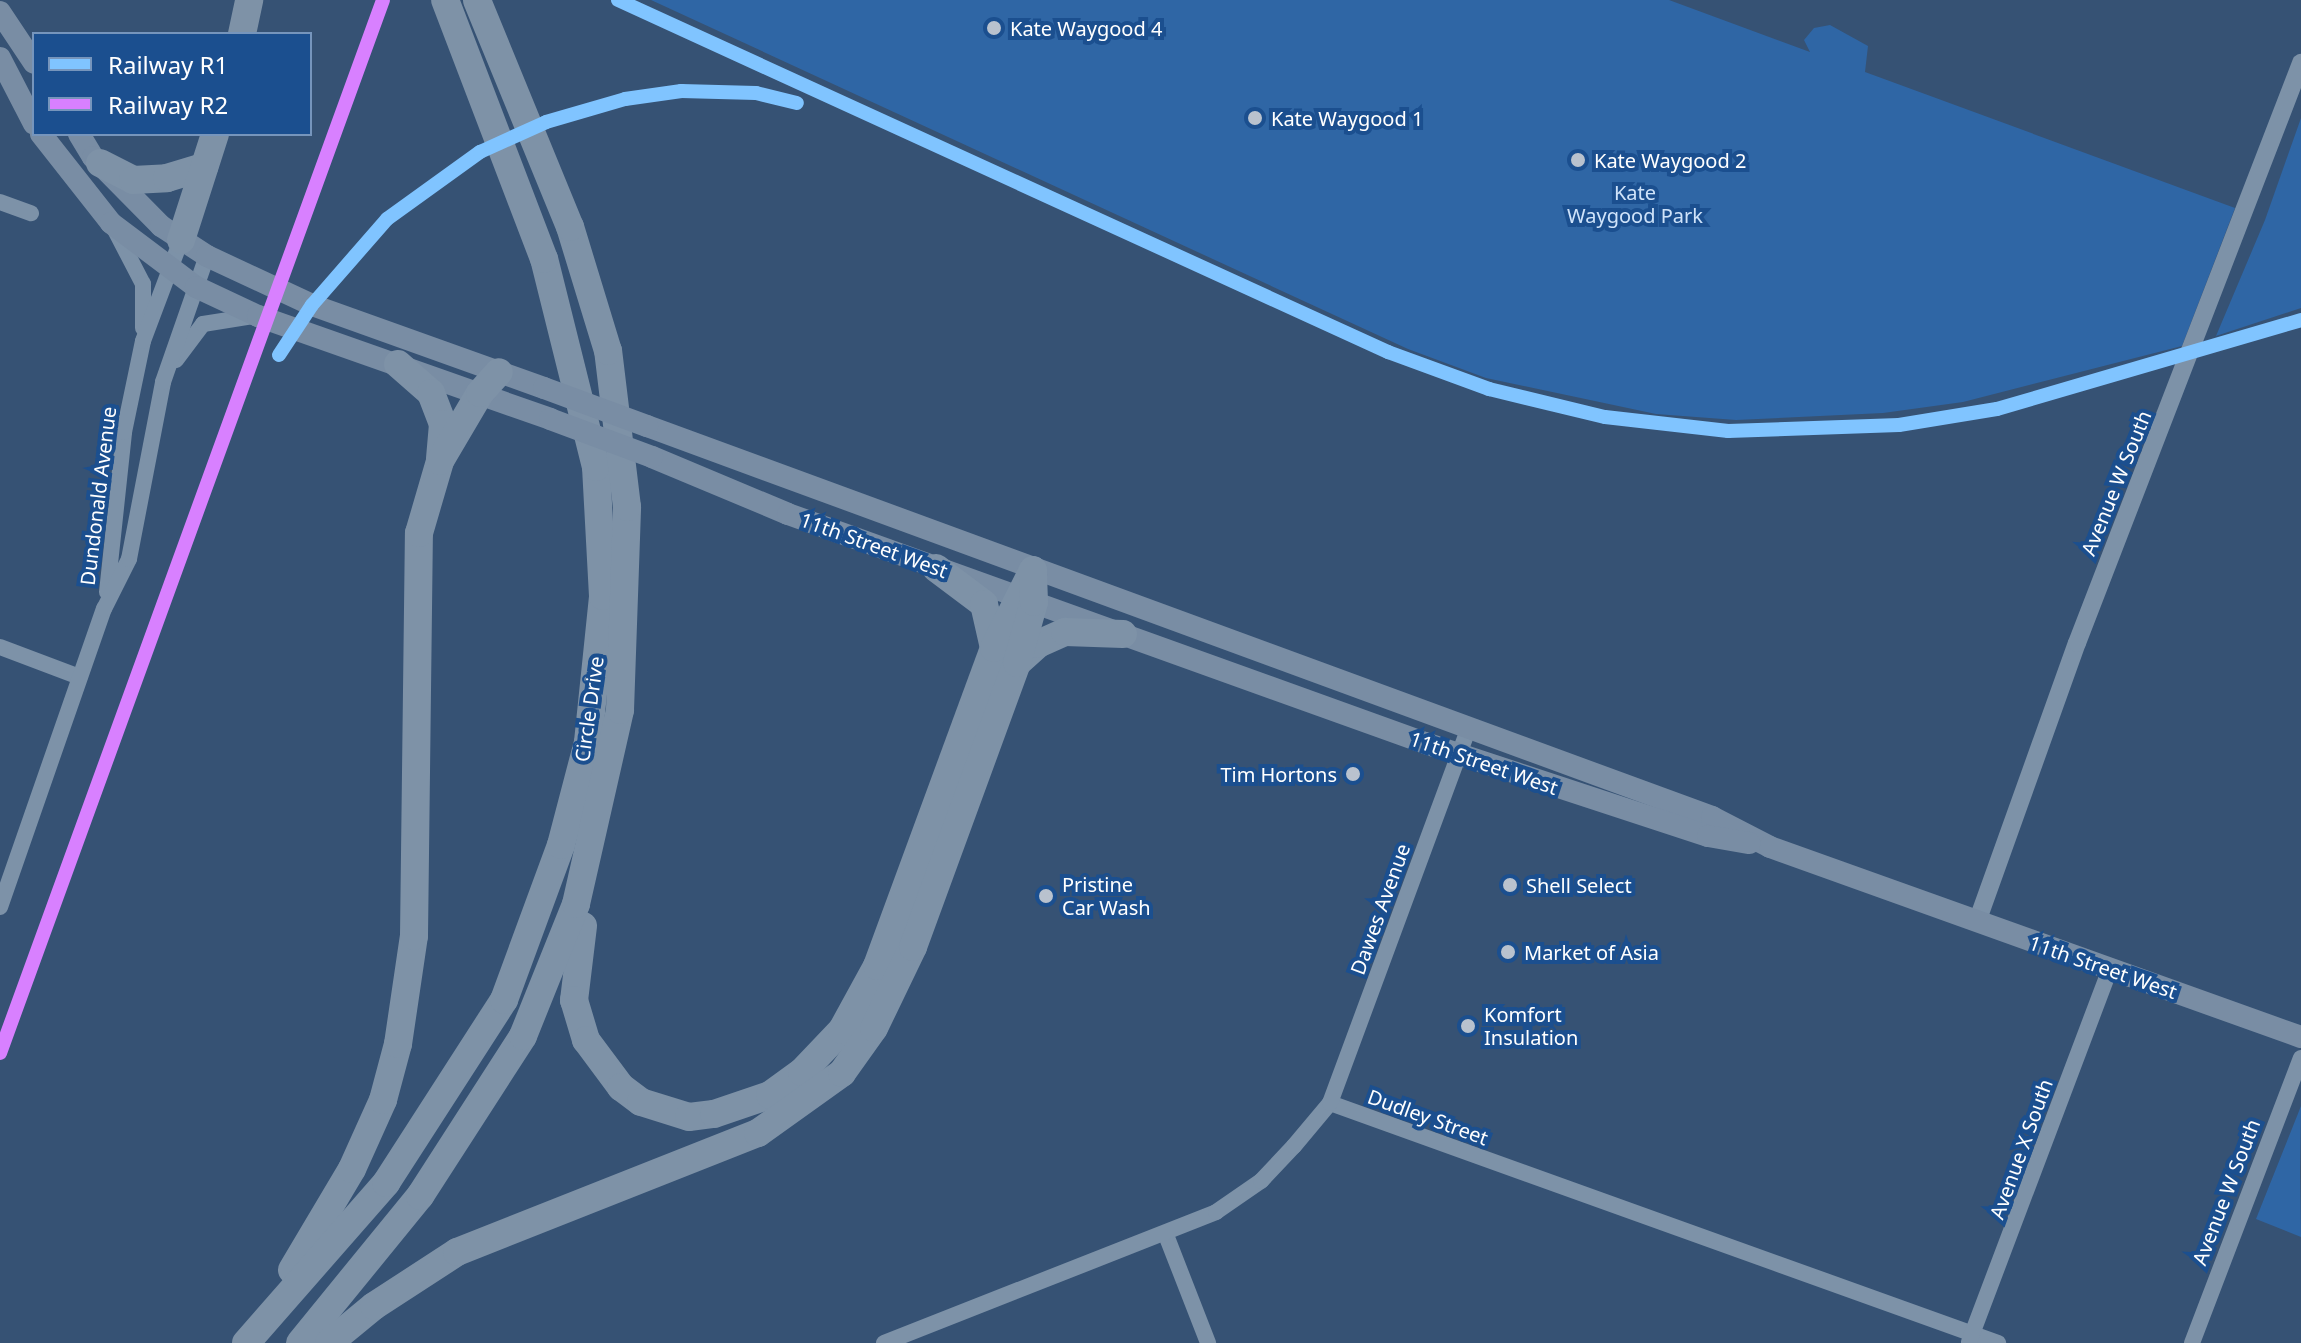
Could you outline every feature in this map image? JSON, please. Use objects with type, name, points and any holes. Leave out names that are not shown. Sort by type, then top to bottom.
[{"type":"highway","points":[[242,32],[249,0]]},
{"type":"highway","name":"Circle Drive","points":[[254,1333],[386,1183],[504,1000],[561,845],[588,742],[603,596],[596,467],[544,259],[445,0]]},
{"type":"highway","name":"Circle Drive","points":[[300,1343],[388,1239],[503,1073],[542,997],[576,904],[601,807],[620,710],[627,578],[627,507],[608,351],[575,240],[477,0]]},
{"type":"highway","points":[[181,240],[214,136]]},
{"type":"highway","points":[[100,163],[133,180],[167,178],[204,167]]},
{"type":"highway","points":[[254,1333],[352,1169],[383,1100],[410,989],[416,563],[440,461],[443,424],[431,393],[398,364]]},
{"type":"highway","points":[[440,461],[480,393],[499,372]]},
{"type":"highway","points":[[601,807],[576,959],[574,1000],[586,1040],[621,1087],[666,1112],[714,1114],[754,1102],[822,1053],[858,1003],[899,916],[1006,656],[984,604],[936,568]]},
{"type":"highway","points":[[329,1343],[374,1306],[457,1252],[758,1133],[842,1073],[897,984],[1033,570]]},
{"type":"highway","points":[[1006,656],[1065,632],[1123,634]]},
{"type":"main road","points":[[0,12],[32,60]]},
{"type":"main road","points":[[0,58],[32,120]]},
{"type":"main road","name":"11th Street West","points":[[43,136],[111,223],[170,273],[258,316],[550,419],[936,568],[1459,755],[1708,836],[1770,847]]},
{"type":"main road","name":"11th Street West","points":[[80,136],[100,163],[181,240],[207,256],[312,305],[1712,817],[1770,847],[2301,1037]]},
{"type":"street","name":"Avenue W South","points":[[1977,922],[2077,643],[2301,63]]},
{"type":"street","points":[[0,202],[31,213]]},
{"type":"street","name":"Dundonald Avenue","points":[[111,223],[143,284],[143,341]]},
{"type":"street","name":"Dundonald Avenue","points":[[104,609],[124,432],[143,341],[181,240]]},
{"type":"street","name":"Dundonald Avenue","points":[[0,907],[104,609],[129,559],[163,382],[207,256]]},
{"type":"street","name":"Dundonald Avenue","points":[[163,382],[203,324],[220,317],[258,316]]},
{"type":"street","points":[[0,647],[80,677]]},
{"type":"street","name":"Dawes Avenue","points":[[1330,1103],[1468,730]]},
{"type":"street","name":"Avenue X South","points":[[1971,1338],[2110,969]]},
{"type":"street","name":"Avenue W South","points":[[2192,1343],[2301,1058]]},
{"type":"street","points":[[884,1343],[1166,1235],[1216,1212],[1261,1181],[1330,1103]]},
{"type":"street","name":"Dudley Street","points":[[1330,1103],[1971,1338],[1998,1343]]},
{"type":"street","points":[[1166,1235],[1208,1343]]},
{"type":"green space","name":"Kate Waygood Park","points":[[651,0],[1669,0],[1810,52],[1804,40],[1814,28],[1830,25],[1868,46],[1865,72],[2235,208],[2182,346],[1963,402],[1883,413],[1736,420],[1656,414],[1486,378],[1408,349]]},
{"type":"green space","points":[[2301,118],[2301,308],[2216,336],[2265,220]]},
{"type":"green space","points":[[2301,1106],[2300,1172],[2301,1237],[2256,1219]]},
{"type":"rail line","name":"R2","points":[[0,1053],[383,0]]},
{"type":"rail line","name":"R1","points":[[618,0],[1388,352],[1489,389],[1605,417],[1728,431],[1899,425],[1997,409],[2301,320]]},
{"type":"rail line","name":"R1","points":[[279,355],[312,305],[387,219],[480,152],[546,122],[625,99],[681,91],[756,93],[797,103]]},
{"type":"place","name":"Kate Waygood 4","points":[[994,28]]},
{"type":"place","name":"Kate Waygood 1","points":[[1255,118]]},
{"type":"place","name":"Kate Waygood 2","points":[[1578,160]]},
{"type":"place","name":"Tim Hortons","points":[[1353,774]]},
{"type":"place","name":"Shell Select","points":[[1510,885]]},
{"type":"place","name":"Pristine Car Wash","points":[[1046,896]]},
{"type":"place","name":"Market of Asia","points":[[1508,952]]},
{"type":"place","name":"Komfort Insulation","points":[[1468,1026]]}]
